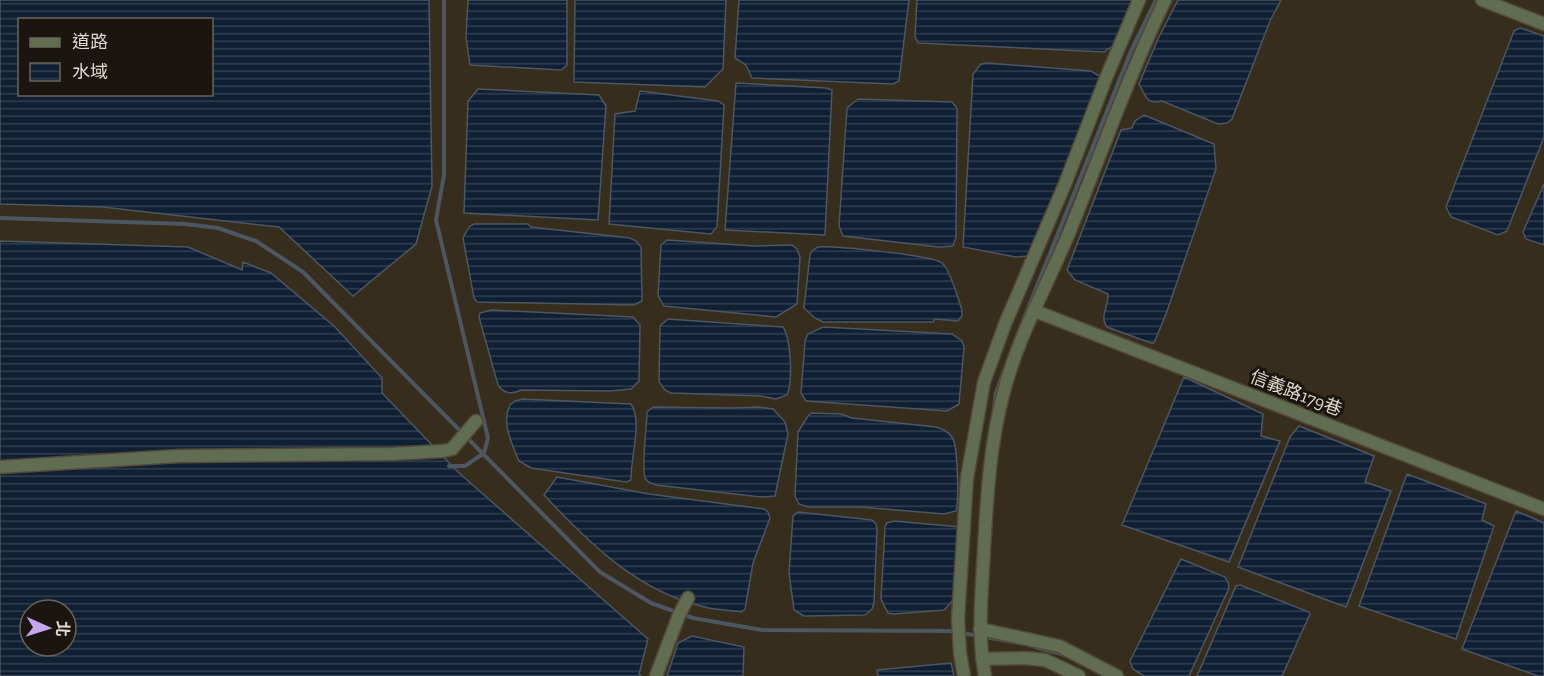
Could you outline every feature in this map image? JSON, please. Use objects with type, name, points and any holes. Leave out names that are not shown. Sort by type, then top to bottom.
[{"type":"street","points":[[964,676],[958,618],[967,478],[984,382],[1005,324],[1065,184],[1139,0]]},
{"type":"street","points":[[985,676],[980,632],[991,453],[1004,391],[1026,329],[1060,256],[1145,42],[1165,0]]},
{"type":"street","points":[[1482,0],[1544,24]]},
{"type":"street","name":"信義路179巷","points":[[1035,311],[1544,509]]},
{"type":"street","points":[[0,467],[179,456],[390,454],[442,451],[452,449],[476,421]]},
{"type":"street","points":[[656,676],[679,615],[687,601]]},
{"type":"street","points":[[980,632],[1059,646],[1118,676]]},
{"type":"street","points":[[981,655],[1045,660],[1079,676]]},
{"type":"water","points":[[0,0],[429,0],[432,186],[416,244],[353,296],[279,227],[103,207],[0,204]]},
{"type":"water","points":[[468,0],[567,0],[567,65],[561,70],[470,65],[466,37]]},
{"type":"water","points":[[575,0],[726,0],[723,69],[705,87],[574,82]]},
{"type":"water","points":[[739,0],[909,0],[899,81],[893,84],[752,78],[746,65],[735,58]]},
{"type":"water","points":[[917,0],[1139,0],[1118,45],[1105,52],[918,43],[915,36]]},
{"type":"water","points":[[1178,0],[1281,0],[1270,21],[1232,119],[1227,123],[1218,124],[1162,101],[1150,101],[1139,84]]},
{"type":"water","points":[[1520,28],[1544,36],[1544,137],[1507,231],[1498,235],[1451,217],[1446,207],[1514,31]]},
{"type":"water","points":[[981,64],[1091,71],[1101,77],[1029,256],[1016,257],[963,247],[973,74]]},
{"type":"water","points":[[736,83],[832,90],[825,235],[725,230]]},
{"type":"water","points":[[478,89],[599,95],[606,106],[598,220],[464,213],[468,101]]},
{"type":"water","points":[[640,91],[718,101],[724,105],[717,227],[711,234],[609,224],[615,114],[635,111]]},
{"type":"water","points":[[858,99],[952,102],[957,108],[956,237],[953,246],[939,247],[843,236],[839,226],[847,108]]},
{"type":"water","points":[[1144,115],[1214,144],[1216,169],[1154,343],[1107,327],[1104,315],[1108,294],[1075,280],[1067,270],[1121,130],[1132,128],[1135,121]]},
{"type":"water","points":[[1544,184],[1544,245],[1526,239],[1523,232]]},
{"type":"water","points":[[474,224],[528,224],[531,227],[630,238],[641,247],[642,301],[634,305],[477,302],[474,298],[463,238],[469,227]]},
{"type":"water","points":[[667,240],[754,246],[792,245],[797,249],[800,257],[797,304],[776,317],[664,306],[658,296],[661,245]]},
{"type":"water","points":[[0,241],[188,247],[242,270],[243,262],[271,273],[335,327],[382,378],[382,393],[458,472],[648,639],[639,674],[641,676],[0,676]]},
{"type":"water","points":[[818,247],[903,254],[942,263],[954,285],[962,316],[958,321],[935,319],[933,322],[823,322],[804,308],[810,255]]},
{"type":"water","points":[[491,310],[633,317],[640,325],[639,381],[631,389],[610,391],[521,390],[511,393],[505,391],[498,385],[479,317],[480,313]]},
{"type":"water","points":[[668,319],[783,327],[788,341],[790,360],[787,395],[776,399],[761,396],[671,393],[665,390],[659,382],[660,326]]},
{"type":"water","points":[[823,327],[952,334],[962,341],[964,347],[959,404],[947,411],[806,401],[801,393],[805,341],[808,334]]},
{"type":"water","points":[[1184,377],[1263,414],[1261,436],[1280,441],[1229,562],[1122,525]]},
{"type":"water","points":[[523,399],[631,404],[636,420],[636,430],[631,480],[626,482],[531,468],[519,461],[508,433],[507,419],[510,405]]},
{"type":"water","points":[[653,407],[773,409],[785,422],[788,434],[775,496],[761,497],[656,485],[648,481],[644,471],[644,446],[647,412]]},
{"type":"water","points":[[812,413],[841,414],[852,418],[936,427],[947,432],[952,437],[956,451],[958,485],[956,511],[944,514],[861,507],[808,507],[799,504],[795,496],[798,432]]},
{"type":"water","points":[[1299,426],[1374,456],[1365,482],[1391,491],[1346,607],[1238,567],[1290,437]]},
{"type":"water","points":[[1407,474],[1486,504],[1482,520],[1494,526],[1456,639],[1359,606]]},
{"type":"water","points":[[557,477],[649,494],[764,509],[770,518],[753,563],[745,609],[741,612],[705,607],[681,600],[636,578],[597,548],[544,495]]},
{"type":"water","points":[[1516,511],[1544,523],[1544,676],[1538,676],[1462,649]]},
{"type":"water","points":[[798,512],[872,520],[876,524],[874,603],[872,609],[865,615],[804,616],[794,610],[789,573],[793,516]]},
{"type":"water","points":[[894,521],[960,527],[954,599],[944,610],[888,613],[881,599],[885,527],[887,523]]},
{"type":"water","points":[[1181,559],[1225,577],[1229,588],[1189,676],[1144,676],[1133,669],[1130,661]]},
{"type":"water","points":[[1240,585],[1310,614],[1282,676],[1197,676],[1236,586]]},
{"type":"water","points":[[692,636],[744,647],[743,676],[667,676],[678,643]]},
{"type":"water","points":[[951,663],[954,676],[878,676],[877,670]]},
{"type":"waterway","points":[[444,0],[444,175],[436,220],[488,438],[484,453],[465,466],[449,466]]},
{"type":"waterway","points":[[1015,341],[1131,51],[1156,0]]},
{"type":"waterway","points":[[0,218],[185,224],[218,228],[256,241],[303,272],[600,572],[651,603],[693,618],[762,630],[950,631],[1019,643]]},
{"type":"waterway","points":[[994,410],[996,393],[1004,371]]},
{"type":"waterway","points":[[1035,647],[1065,655]]}]
